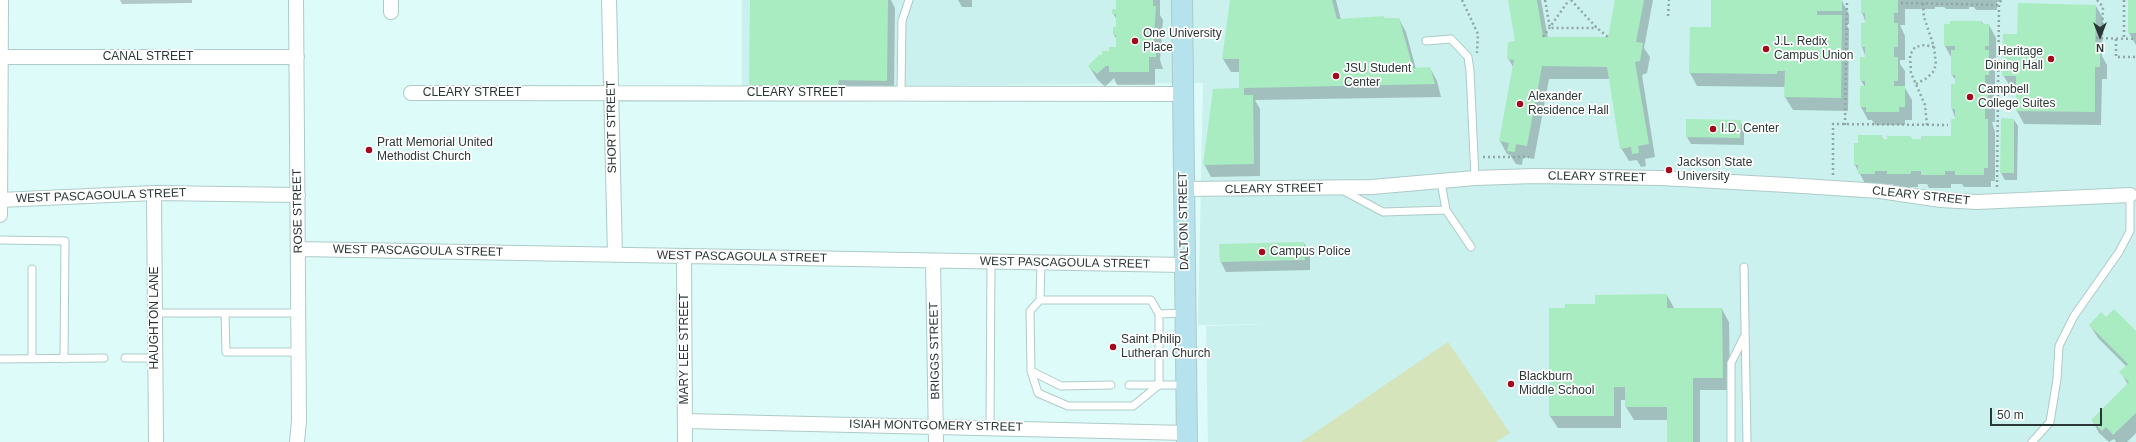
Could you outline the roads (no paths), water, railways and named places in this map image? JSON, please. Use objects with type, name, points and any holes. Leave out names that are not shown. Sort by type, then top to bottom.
[{"type":"street","points":[[0,215],[1,0]]},
{"type":"street","name":"ROSE STREET","points":[[296,0],[300,421],[297,442]]},
{"type":"street","name":"SHORT STREET","points":[[609,0],[615,255]]},
{"type":"street","name":"DALTON STREET","points":[[1182,0],[1187,438]]},
{"type":"street","name":"CANAL STREET","points":[[0,57],[296,57]]},
{"type":"street","name":"CLEARY STREET","points":[[411,93],[1182,94]]},
{"type":"street","name":"CLEARY STREET","points":[[1183,189],[1372,187],[1476,178],[1534,176],[1661,178],[1834,188],[1914,195],[1941,200],[1997,201],[2130,195]]},
{"type":"street","name":"WEST PASCAGOULA STREET","points":[[0,200],[154,193],[298,195]]},
{"type":"street","name":"HAUGHTON LANE","points":[[154,193],[156,442]]},
{"type":"street","name":"WEST PASCAGOULA STREET","points":[[299,249],[1184,265]]},
{"type":"street","name":"MARY LEE STREET","points":[[684,256],[685,442]]},
{"type":"street","name":"BRIGGS STREET","points":[[934,260],[936,442]]},
{"type":"street","name":"ROSE STREET","points":[[300,421],[304,442]]},
{"type":"street","name":"ISIAH MONTGOMERY STREET","points":[[685,421],[990,427],[1187,438]]},
{"type":"lane","points":[[901,93],[902,21],[909,0]]},
{"type":"lane","points":[[1426,41],[1451,39],[1468,57],[1476,178]]},
{"type":"lane","points":[[1441,182],[1446,210],[1471,247]]},
{"type":"lane","points":[[1338,188],[1382,212],[1446,210]]},
{"type":"lane","points":[[2032,442],[2050,422],[2057,379],[2059,346],[2074,316],[2133,231],[2130,195]]},
{"type":"lane","points":[[0,240],[65,241],[64,358]]},
{"type":"lane","points":[[990,427],[991,262]]},
{"type":"lane","points":[[1041,262],[1040,300],[1030,311],[1031,371],[1038,393],[1068,406],[1133,406],[1159,385]]},
{"type":"lane","points":[[1744,268],[1746,442]]},
{"type":"lane","points":[[32,269],[32,359]]},
{"type":"lane","points":[[1040,300],[1151,300],[1159,314],[1159,385]]},
{"type":"lane","points":[[154,313],[299,313]]},
{"type":"lane","points":[[225,313],[226,352],[299,352]]},
{"type":"lane","points":[[1159,314],[1185,313]]},
{"type":"lane","points":[[1731,442],[1731,362],[1745,335]]},
{"type":"lane","points":[[0,359],[104,358]]},
{"type":"lane","points":[[125,358],[155,358]]},
{"type":"lane","points":[[1031,371],[1061,386],[1111,385]]},
{"type":"lane","points":[[1129,385],[1186,385]]},
{"type":"place","name":"One University Place","points":[[1135,41]]},
{"type":"place","name":"J.L. Redix Campus Union","points":[[1766,49]]},
{"type":"place","name":"Heritage Dining Hall","points":[[2051,59]]},
{"type":"place","name":"JSU Student Center","points":[[1336,76]]},
{"type":"place","name":"Campbell College Suites","points":[[1970,97]]},
{"type":"place","name":"Alexander Residence Hall","points":[[1520,104]]},
{"type":"place","name":"I.D. Center","points":[[1713,129]]},
{"type":"place","name":"Pratt Memorial United Methodist Church","points":[[369,150]]},
{"type":"place","name":"Jackson State University","points":[[1669,170]]},
{"type":"place","name":"Campus Police","points":[[1262,252]]},
{"type":"place","name":"Saint Philip Lutheran Church","points":[[1113,347]]},
{"type":"place","name":"Blackburn Middle School","points":[[1511,384]]}]
